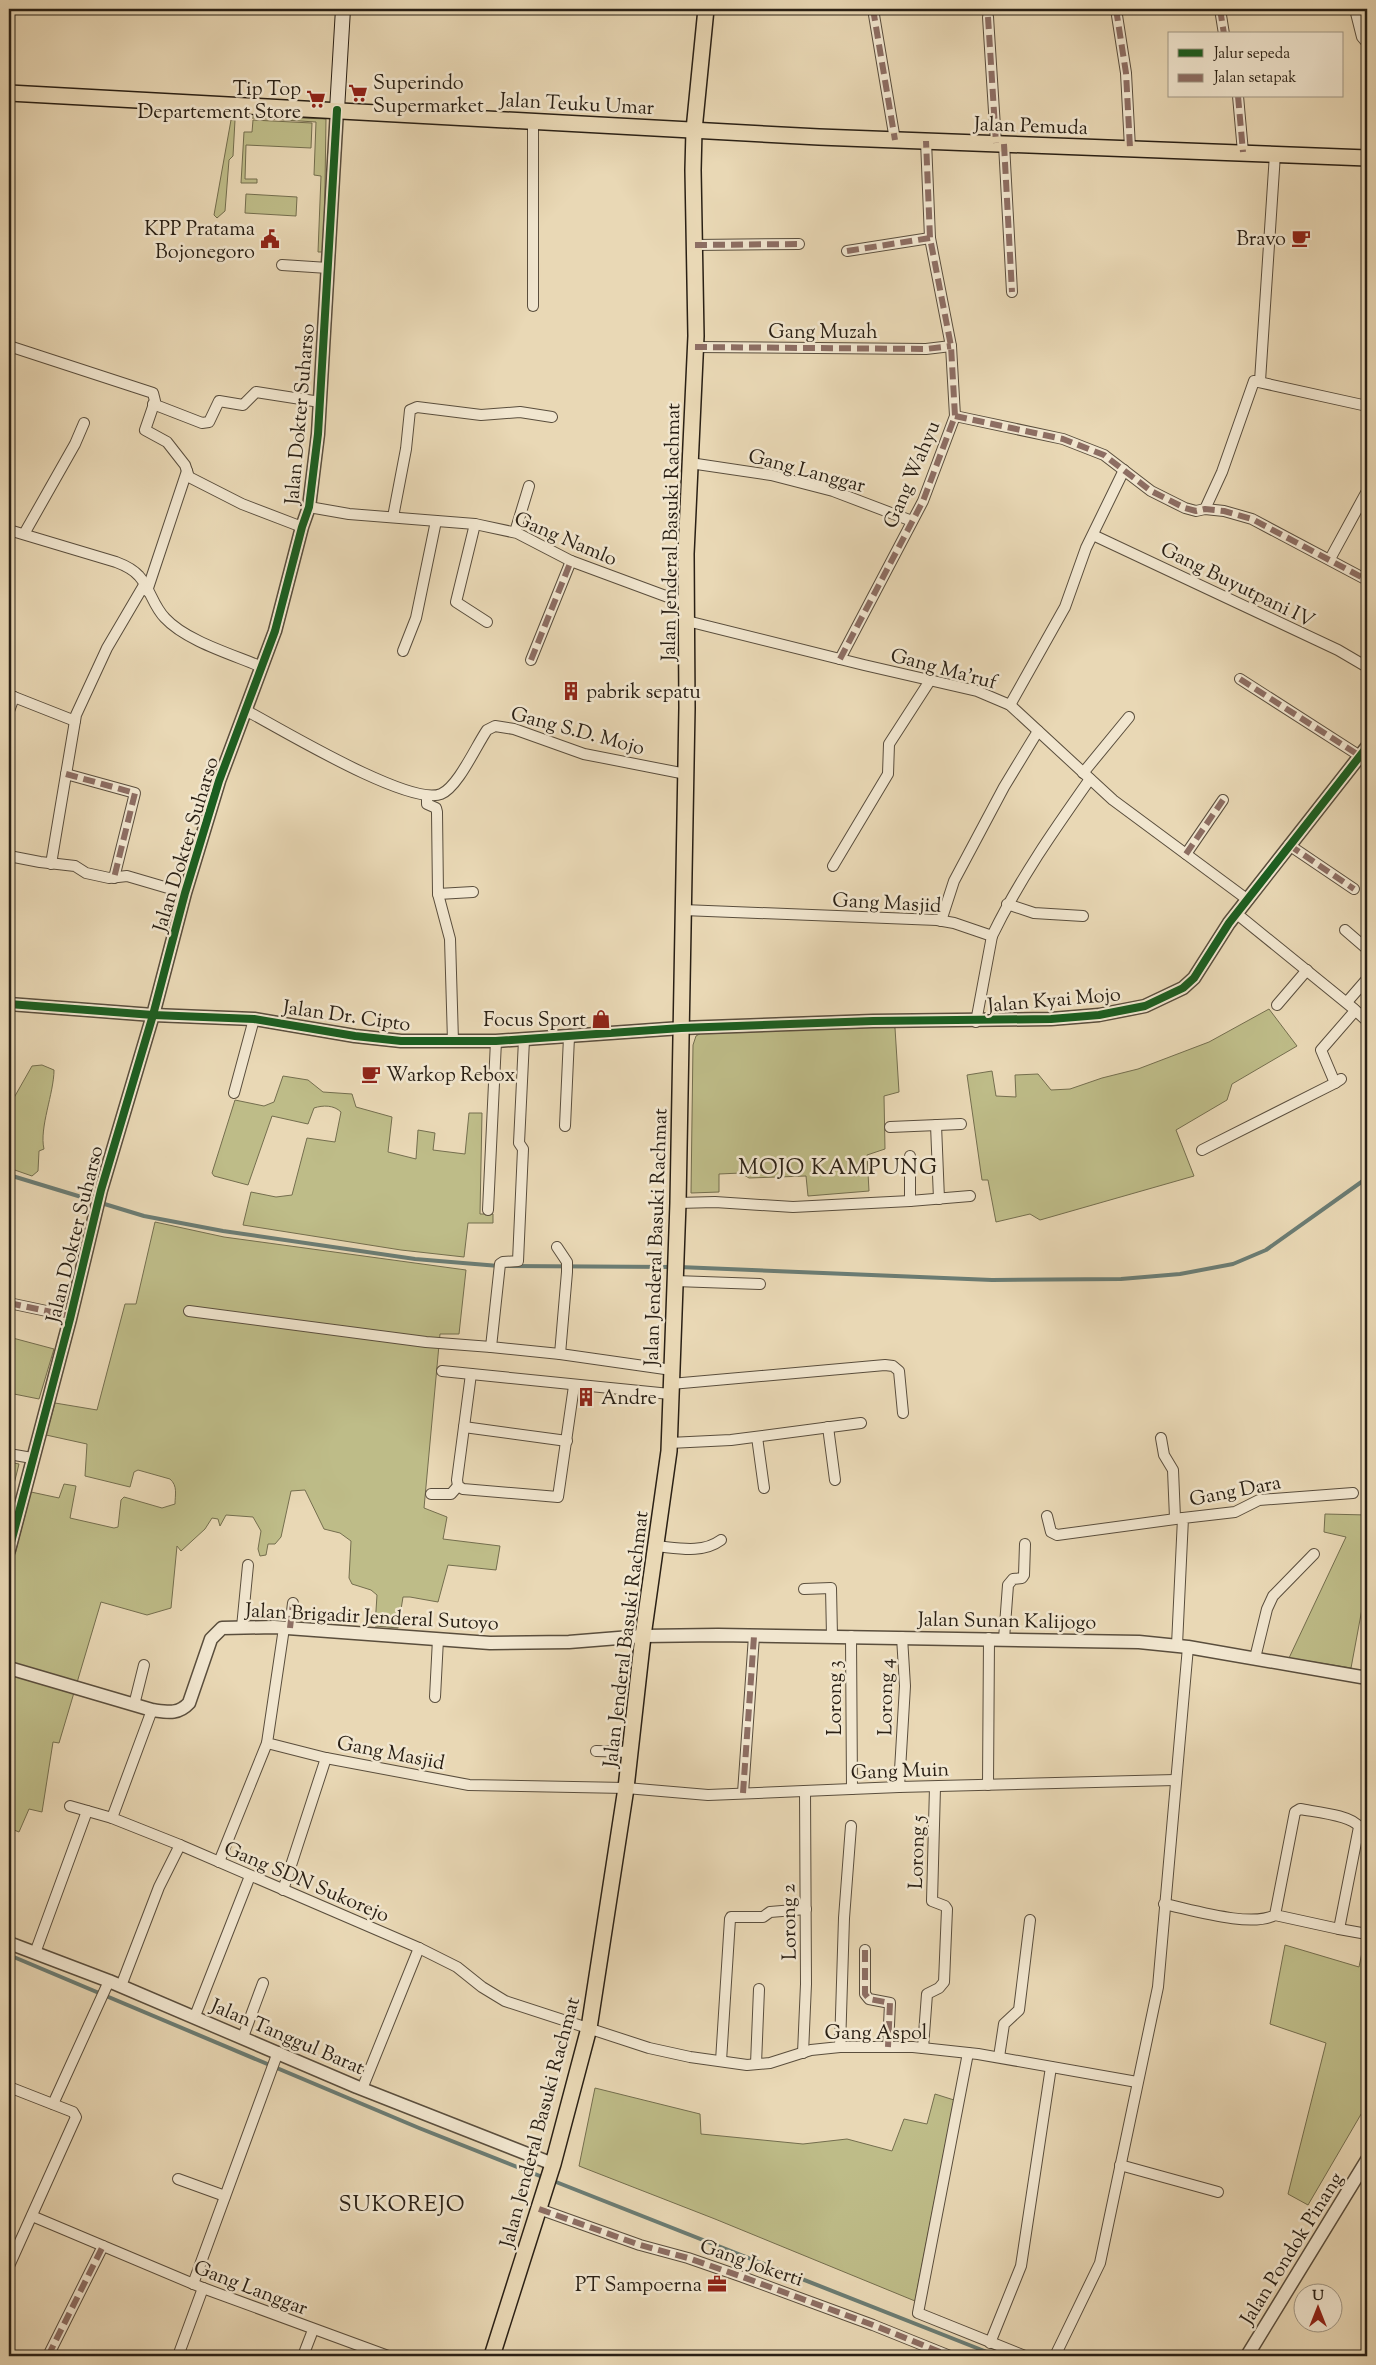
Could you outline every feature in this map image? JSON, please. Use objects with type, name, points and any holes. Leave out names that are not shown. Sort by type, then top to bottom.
[{"type":"main road","points":[[337,110],[342,9]]},
{"type":"main road","name":"Jalan Jenderal Basuki Rachmat","points":[[492,2356],[553,2164],[589,2028],[631,1752],[643,1636],[669,1443],[677,1261],[686,774],[686,554],[695,347],[694,130],[706,9]]},
{"type":"main road","name":"Jalan Teuku Umar","points":[[9,93],[694,130]]},
{"type":"main road","name":"Jalan Pemuda","points":[[694,130],[894,140],[1367,158]]},
{"type":"street","points":[[873,9],[894,140]]},
{"type":"street","points":[[1116,9],[1126,73],[1130,148]]},
{"type":"street","points":[[1220,9],[1224,32]]},
{"type":"street","points":[[1355,9],[1362,37],[1367,44]]},
{"type":"street","points":[[988,17],[1012,292]]},
{"type":"street","points":[[1238,98],[1243,152]]},
{"type":"street","name":"Jalan Dokter Suharso","points":[[9,1550],[95,1212],[153,1015],[185,893],[219,781],[247,711],[275,631],[309,507],[320,402],[337,110]]},
{"type":"street","points":[[532,306],[533,121]]},
{"type":"street","name":"Gang Wahyu","points":[[840,659],[923,501],[954,416],[951,346],[930,238],[926,141]]},
{"type":"street","points":[[1260,381],[1275,154]]},
{"type":"street","points":[[847,251],[930,238]]},
{"type":"street","points":[[695,245],[799,244]]},
{"type":"street","points":[[282,265],[328,268]]},
{"type":"street","points":[[9,346],[153,394],[155,400],[145,430],[167,442],[189,477],[242,504],[302,527]]},
{"type":"street","name":"Gang Muzah","points":[[695,347],[926,349],[951,346]]},
{"type":"street","points":[[1205,509],[1225,464],[1254,381],[1367,406]]},
{"type":"street","points":[[153,404],[202,423],[209,422],[219,401],[243,404],[256,392],[320,402]]},
{"type":"street","points":[[393,517],[406,449],[410,410],[417,407],[481,415],[520,412],[552,417]]},
{"type":"street","points":[[954,416],[1063,439],[1104,455],[1160,496],[1191,510],[1224,511],[1252,520],[1330,559],[1367,580]]},
{"type":"street","points":[[24,534],[75,444],[84,423]]},
{"type":"street","name":"Gang Langgar","points":[[690,463],[771,475],[833,491],[912,521]]},
{"type":"street","points":[[1010,705],[1065,606],[1093,535],[1124,470]]},
{"type":"street","points":[[51,864],[75,721],[107,648],[146,588],[187,471]]},
{"type":"street","points":[[515,532],[529,486]]},
{"type":"street","points":[[1330,559],[1367,491]]},
{"type":"street","name":"Gang Namlo","points":[[309,507],[349,514],[475,524],[515,532],[571,561],[687,604]]},
{"type":"street","points":[[403,651],[416,618],[436,521]]},
{"type":"street","points":[[475,524],[456,602],[488,622]]},
{"type":"street","points":[[9,530],[116,562],[131,569],[140,576],[166,620],[190,636],[262,667]]},
{"type":"street","name":"Gang Buyutpani IV","points":[[1093,535],[1338,650],[1367,667]]},
{"type":"street","points":[[531,660],[571,561]]},
{"type":"street","name":"Gang Ma'ruf","points":[[687,621],[840,659],[931,679],[977,691],[1010,705],[1114,800],[1248,900]]},
{"type":"street","points":[[833,866],[888,774],[889,744],[931,679]]},
{"type":"street","points":[[1240,679],[1364,752]]},
{"type":"street","points":[[9,711],[11,696],[75,721]]},
{"type":"street","name":"Gang S.D. Mojo","points":[[247,711],[344,763],[404,792],[427,796],[440,795],[451,789],[487,730],[494,726],[514,728],[584,754],[686,774]]},
{"type":"street","points":[[976,1022],[992,936],[1007,904],[1086,776],[1128,717]]},
{"type":"street","points":[[941,920],[954,881],[1004,787],[1038,731]]},
{"type":"street","name":"Jalan Kyai Mojo","points":[[681,1028],[873,1021],[976,1022],[1099,1015],[1145,1006],[1183,988],[1194,978],[1237,914],[1289,845],[1364,752]]},
{"type":"street","points":[[66,774],[135,793],[114,878]]},
{"type":"street","points":[[427,796],[427,804],[436,808],[437,812],[438,894],[450,940],[454,1041]]},
{"type":"street","points":[[1186,854],[1223,800]]},
{"type":"street","points":[[1289,845],[1354,889]]},
{"type":"street","points":[[9,856],[51,864],[75,866],[86,873],[114,878],[127,876],[185,893]]},
{"type":"street","points":[[438,894],[473,892]]},
{"type":"street","points":[[1007,904],[1034,913],[1083,916]]},
{"type":"street","name":"Gang Masjid","points":[[683,910],[941,920],[992,936]]},
{"type":"street","points":[[1237,914],[1347,1002],[1367,1021]]},
{"type":"street","points":[[1345,930],[1367,949]]},
{"type":"street","points":[[1277,1006],[1307,970]]},
{"type":"street","points":[[1347,1002],[1367,979]]},
{"type":"street","name":"Jalan Dr. Cipto","points":[[9,1004],[153,1015],[254,1019],[355,1036],[400,1041],[524,1040],[681,1028]]},
{"type":"street","points":[[1202,1150],[1338,1081],[1321,1050],[1355,1010]]},
{"type":"street","points":[[234,1093],[254,1019]]},
{"type":"street","points":[[565,1126],[569,1037]]},
{"type":"street","points":[[491,1347],[500,1269],[504,1262],[516,1263],[518,1261],[523,1150],[519,1143],[524,1040]]},
{"type":"street","points":[[488,1210],[496,1041]]},
{"type":"street","points":[[890,1126],[961,1124]]},
{"type":"street","points":[[936,1125],[939,1199]]},
{"type":"street","points":[[910,1156],[910,1201]]},
{"type":"street","points":[[678,1203],[715,1202],[793,1207],[970,1196]]},
{"type":"street","points":[[557,1247],[567,1267],[560,1354]]},
{"type":"street","points":[[676,1280],[760,1284]]},
{"type":"street","points":[[9,1302],[70,1316]]},
{"type":"street","points":[[189,1311],[426,1342],[560,1354],[671,1383]]},
{"type":"street","points":[[442,1371],[574,1386],[671,1383],[885,1365],[893,1366],[898,1371],[903,1413]]},
{"type":"street","points":[[431,1494],[451,1494],[458,1486],[471,1374]]},
{"type":"street","points":[[458,1486],[463,1489],[558,1497],[574,1386]]},
{"type":"street","points":[[669,1443],[757,1437],[861,1423]]},
{"type":"street","points":[[464,1427],[567,1441]]},
{"type":"street","points":[[828,1427],[835,1480]]},
{"type":"street","points":[[757,1437],[764,1488]]},
{"type":"street","points":[[1161,1438],[1164,1454],[1174,1470],[1179,1518]]},
{"type":"street","points":[[9,1454],[32,1458]]},
{"type":"street","name":"Gang Dara","points":[[1047,1516],[1051,1532],[1057,1535],[1235,1512],[1259,1500],[1353,1493]]},
{"type":"street","name":"Gang Dara","points":[[1055,2356],[1100,2263],[1158,1987],[1175,1780],[1182,1646],[1179,1518]]},
{"type":"street","points":[[655,1546],[701,1550],[712,1547],[721,1540]]},
{"type":"street","points":[[1004,1639],[1008,1585],[1013,1579],[1022,1578],[1024,1575],[1025,1544]]},
{"type":"street","points":[[1255,1658],[1267,1609],[1273,1596],[1314,1554]]},
{"type":"street","points":[[242,1627],[248,1566]]},
{"type":"street","points":[[804,1589],[830,1588],[832,1636]]},
{"type":"street","points":[[220,1862],[267,1743],[293,1603]]},
{"type":"street","name":"Jalan Brigadir Jenderal Sutoyo","points":[[9,1668],[152,1710],[170,1712],[182,1710],[194,1693],[211,1639],[222,1628],[287,1628],[490,1643],[643,1636]]},
{"type":"street","name":"Jalan Sunan Kalijogo","points":[[643,1636],[851,1636],[1139,1642],[1182,1646],[1367,1678]]},
{"type":"street","points":[[744,1793],[754,1636]]},
{"type":"street","name":"Lorong 3","points":[[851,1636],[852,1789]]},
{"type":"street","name":"Lorong 4","points":[[899,1786],[905,1686],[902,1637]]},
{"type":"street","points":[[988,1785],[989,1638]]},
{"type":"street","points":[[435,1697],[438,1639]]},
{"type":"street","points":[[134,1705],[144,1665]]},
{"type":"street","points":[[112,1818],[152,1710]]},
{"type":"street","name":"Gang Masjid","points":[[267,1743],[326,1758],[469,1785],[626,1788]]},
{"type":"street","points":[[596,1751],[631,1752]]},
{"type":"street","points":[[283,1890],[326,1758]]},
{"type":"street","name":"Gang Muin","points":[[626,1788],[708,1795],[899,1786],[1175,1780]]},
{"type":"street","name":"Lorong 5","points":[[923,2048],[927,1994],[939,1988],[944,1982],[947,1909],[945,1906],[932,1900],[935,1786]]},
{"type":"street","name":"Lorong 2","points":[[803,2053],[806,1984],[805,1791]]},
{"type":"street","name":"Gang SDN Sukorejo","points":[[70,1806],[112,1818],[180,1845],[419,1948],[457,1967],[482,1987],[505,2001],[589,2028]]},
{"type":"street","points":[[1276,1915],[1295,1812],[1300,1809],[1350,1819],[1360,1827],[1339,1929]]},
{"type":"street","points":[[35,1953],[87,1811]]},
{"type":"street","points":[[840,2047],[844,1918],[851,1826]]},
{"type":"street","points":[[53,2104],[100,2001],[112,1985],[180,1845]]},
{"type":"street","points":[[195,2016],[250,1876]]},
{"type":"street","points":[[1164,1904],[1249,1921],[1276,1915],[1367,1934]]},
{"type":"street","points":[[721,2061],[731,1917],[763,1917],[770,1912],[806,1909]]},
{"type":"street","points":[[999,2057],[1004,2024],[1019,2010],[1030,1920]]},
{"type":"street","name":"Jalan Tanggul Barat","points":[[9,1943],[195,2016],[362,2089],[553,2164]]},
{"type":"street","points":[[362,2089],[419,1948]]},
{"type":"street","points":[[865,1950],[865,1994],[869,1999],[890,2003],[888,2047]]},
{"type":"street","points":[[243,2037],[263,1983]]},
{"type":"street","points":[[756,2064],[759,1989]]},
{"type":"street","name":"Gang Aspol","points":[[589,2028],[649,2048],[721,2061],[756,2064],[770,2063],[803,2053],[840,2047],[923,2048],[999,2057],[1137,2082]]},
{"type":"street","points":[[192,2284],[278,2052]]},
{"type":"street","points":[[968,2053],[918,2313],[1025,2356]]},
{"type":"street","points":[[990,2343],[1021,2266],[1051,2067]]},
{"type":"street","points":[[9,2087],[73,2112],[76,2117],[9,2266]]},
{"type":"street","name":"Jalan Pondok Pinang","points":[[1247,2356],[1367,2160]]},
{"type":"street","points":[[1120,2165],[1218,2192]]},
{"type":"street","points":[[178,2179],[225,2196]]},
{"type":"street","name":"Gang Jokerti","points":[[539,2209],[640,2245],[688,2258],[748,2279],[873,2324],[950,2356]]},
{"type":"street","name":"Gang Langgar","points":[[32,2216],[192,2284],[388,2356]]},
{"type":"street","points":[[48,2356],[103,2246]]},
{"type":"street","points":[[178,2356],[203,2288]]},
{"type":"street","points":[[303,2356],[313,2330]]},
{"type":"shaded area","points":[[252,116],[326,119],[324,252],[318,252],[321,176],[314,175],[316,122],[252,118]]},
{"type":"shaded area","points":[[231,120],[235,120],[233,156],[229,160],[225,211],[217,218],[214,215]]},
{"type":"shaded area","points":[[253,120],[312,123],[311,148],[246,145],[245,179],[257,179],[257,183],[241,183],[244,132],[252,132]]},
{"type":"shaded area","points":[[246,194],[297,197],[296,216],[245,213]]},
{"type":"shaded area","points":[[1269,1009],[1297,1046],[1232,1084],[1227,1100],[1176,1130],[1194,1176],[1040,1220],[1030,1214],[996,1222],[988,1180],[982,1180],[967,1075],[992,1071],[996,1096],[1016,1097],[1015,1075],[1038,1074],[1051,1090],[1070,1089],[1102,1078],[1138,1069],[1209,1042]]},
{"type":"shaded area","points":[[888,1025],[895,1028],[899,1092],[884,1096],[885,1149],[867,1155],[869,1191],[808,1196],[806,1176],[749,1178],[741,1173],[719,1174],[719,1192],[691,1193],[693,1045],[696,1036],[703,1032]]},
{"type":"shaded area","points":[[42,1065],[54,1070],[43,1131],[44,1149],[39,1151],[38,1171],[32,1176],[9,1168],[9,1102],[11,1103],[32,1066]]},
{"type":"shaded area","points":[[283,1076],[308,1080],[323,1092],[352,1094],[356,1107],[392,1117],[388,1152],[416,1159],[418,1130],[435,1133],[433,1150],[465,1154],[469,1113],[482,1113],[480,1214],[493,1214],[493,1223],[468,1223],[464,1257],[401,1250],[243,1225],[251,1192],[276,1197],[292,1195],[307,1138],[335,1142],[341,1112],[335,1108],[325,1106],[314,1108],[308,1124],[272,1116],[248,1185],[214,1176],[212,1173],[235,1100],[264,1106],[274,1102]]},
{"type":"shaded area","points":[[155,1222],[224,1237],[466,1270],[459,1334],[440,1334],[424,1508],[447,1517],[443,1539],[500,1546],[496,1570],[448,1565],[438,1602],[403,1597],[398,1628],[375,1626],[377,1595],[371,1590],[352,1584],[349,1578],[351,1541],[340,1533],[324,1529],[305,1490],[291,1491],[281,1537],[275,1544],[268,1544],[266,1555],[260,1556],[258,1549],[261,1531],[253,1517],[226,1515],[220,1526],[218,1519],[212,1518],[205,1529],[181,1551],[177,1546],[171,1608],[147,1615],[101,1602],[59,1743],[53,1742],[42,1812],[29,1809],[19,1832],[9,1828],[9,1577],[31,1492],[59,1498],[64,1484],[76,1486],[70,1518],[114,1528],[118,1527],[121,1500],[124,1497],[162,1508],[175,1504],[175,1488],[170,1479],[138,1470],[134,1472],[130,1487],[85,1476],[87,1444],[46,1435],[55,1403],[97,1410],[125,1304],[136,1304]]},
{"type":"shaded area","points":[[9,1337],[54,1349],[39,1399],[9,1393]]},
{"type":"shaded area","points":[[9,1462],[19,1464],[9,1504]]},
{"type":"shaded area","points":[[1325,1514],[1367,1515],[1367,1582],[1351,1668],[1289,1658],[1346,1537],[1324,1532]]},
{"type":"shaded area","points":[[1367,1928],[1367,2104],[1308,2205],[1288,2194],[1326,2043],[1270,2024],[1285,1945],[1359,1967]]},
{"type":"shaded area","points":[[595,2088],[700,2114],[701,2134],[803,2144],[847,2139],[892,2151],[904,2119],[927,2124],[935,2094],[954,2100],[915,2301],[715,2219],[579,2166]]},
{"type":"waterway","points":[[9,1175],[144,1216],[223,1231],[415,1259],[499,1266]]},
{"type":"waterway","points":[[679,1267],[992,1280],[1121,1279],[1180,1274],[1233,1264],[1266,1250],[1367,1178]]},
{"type":"waterway","points":[[506,1266],[672,1267]]},
{"type":"waterway","points":[[9,1955],[419,2128],[545,2178]]},
{"type":"waterway","points":[[551,2180],[997,2356]]},
{"type":"marked path","points":[[873,9],[895,140]]},
{"type":"marked path","points":[[1116,9],[1126,73],[1130,148]]},
{"type":"marked path","points":[[1220,9],[1224,32]]},
{"type":"marked path","points":[[988,17],[996,143]]},
{"type":"marked path","points":[[1238,98],[1243,152]]},
{"type":"marked path","points":[[840,659],[923,501],[955,416],[951,346],[930,238],[926,141]]},
{"type":"marked path","points":[[1004,144],[1012,292]]},
{"type":"marked path","points":[[847,251],[930,238]]},
{"type":"marked path","points":[[695,245],[799,244]]},
{"type":"marked path","points":[[695,347],[926,349],[951,346]]},
{"type":"marked path","points":[[955,416],[1063,439],[1104,455],[1151,491],[1185,508],[1196,511],[1205,509],[1224,511],[1252,519],[1367,580]]},
{"type":"marked path","points":[[531,660],[571,561]]},
{"type":"marked path","points":[[1240,679],[1360,756]]},
{"type":"marked path","points":[[66,774],[135,793],[114,878]]},
{"type":"marked path","points":[[1186,854],[1223,800]]},
{"type":"marked path","points":[[1289,845],[1354,889]]},
{"type":"marked path","points":[[9,1303],[70,1316]]},
{"type":"marked path","points":[[290,1628],[293,1603]]},
{"type":"marked path","points":[[743,1793],[754,1636]]},
{"type":"marked path","points":[[865,1950],[865,1994],[869,1999],[890,2003],[888,2047]]},
{"type":"marked path","points":[[539,2209],[640,2245],[688,2258],[740,2276],[873,2325],[950,2356]]},
{"type":"marked path","points":[[48,2356],[103,2246]]},
{"type":"cycle path","points":[[9,1550],[70,1319],[101,1190],[153,1015],[185,893],[219,781],[275,631],[309,507],[318,434],[337,110]]},
{"type":"cycle path","points":[[9,1004],[153,1015],[254,1019],[355,1036],[401,1041],[496,1041],[681,1028],[873,1021],[1051,1019],[1099,1015],[1145,1006],[1183,988],[1194,978],[1229,923],[1367,747]]},
{"type":"place","name":"Superindo Supermarket","points":[[358,93]]},
{"type":"place","name":"Tip Top Departement Store","points":[[316,99]]},
{"type":"place","name":"Bravo","points":[[1301,238]]},
{"type":"place","name":"KPP Pratama Bojonegoro","points":[[270,239]]},
{"type":"place","name":"pabrik sepatu","points":[[571,691]]},
{"type":"place","name":"Focus Sport","points":[[601,1019]]},
{"type":"place","name":"Warkop Rebox","points":[[371,1074]]},
{"type":"place","name":"Andre","points":[[586,1397]]},
{"type":"place","name":"PT Sampoerna","points":[[717,2284]]},
{"type":"district","name":"MOJO KAMPUNG","points":[[838,1166]]},
{"type":"district","name":"SUKOREJO","points":[[402,2203]]}]
